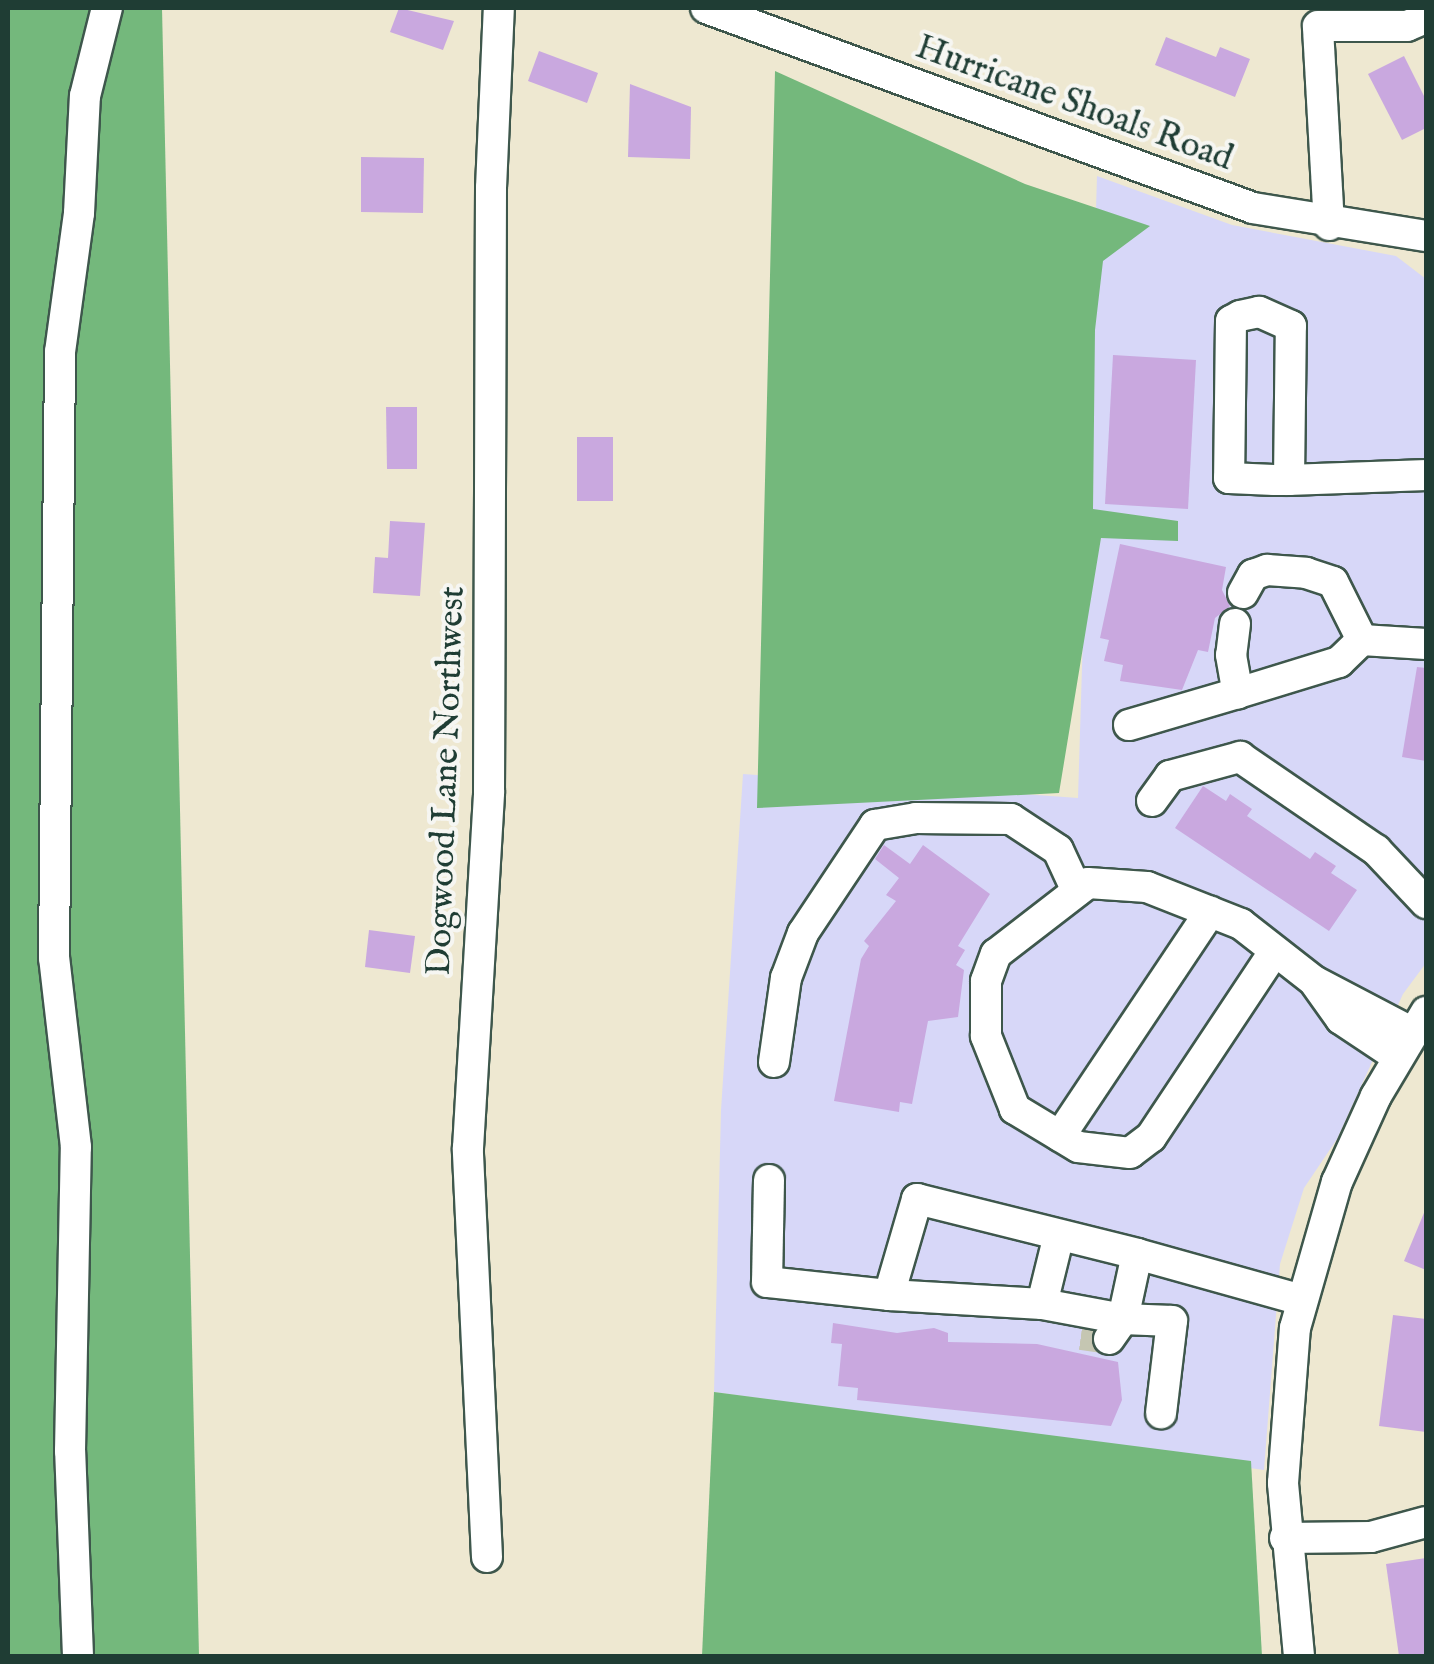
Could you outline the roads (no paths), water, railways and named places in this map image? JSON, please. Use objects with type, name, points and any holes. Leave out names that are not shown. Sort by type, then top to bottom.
[{"type":"street","points":[[78,1656],[70,1451],[76,1147],[54,958],[60,352],[79,213],[85,96],[107,8]]},
{"type":"street","name":"Dogwood Lane Northwest","points":[[487,1557],[468,1148],[489,792],[491,188],[499,8]]},
{"type":"street","name":"Hurricane Shoals Road","points":[[706,8],[1147,174],[1329,225],[1426,236]]},
{"type":"street","points":[[1329,225],[1318,26],[1406,26],[1426,18]]},
{"type":"street","points":[[1281,480],[1291,326],[1259,312],[1231,321],[1229,478],[1281,480],[1426,475]]},
{"type":"street","points":[[1243,593],[1253,575],[1267,570],[1333,582],[1362,640]]},
{"type":"street","points":[[1235,624],[1231,655],[1238,693]]},
{"type":"street","points":[[1129,726],[1340,662],[1362,640],[1426,644]]},
{"type":"street","points":[[1152,801],[1170,776],[1240,758],[1376,850],[1426,903]]},
{"type":"street","points":[[774,1062],[786,978],[802,932],[876,824],[916,818],[1011,819],[1058,850],[1077,890]]},
{"type":"street","points":[[1274,952],[1151,1137],[1130,1154],[1078,1147],[1015,1109],[986,1036],[986,982],[996,954],[1088,883],[1147,886],[1242,924],[1314,981],[1412,1034],[1337,1182],[1302,1300],[1283,1426],[1285,1531],[1298,1656]]},
{"type":"street","points":[[1060,1136],[1210,912]]},
{"type":"street","points":[[768,1180],[766,1282],[1052,1306],[1104,1331],[1172,1321],[1162,1413]]},
{"type":"street","points":[[889,1295],[917,1199],[1302,1300]]},
{"type":"street","points":[[1052,1306],[1058,1234]]},
{"type":"street","points":[[1104,1331],[1137,1254]]},
{"type":"street","points":[[1052,1306],[1104,1331]]},
{"type":"street","points":[[1285,1531],[1396,1518],[1417,1524]]},
{"type":"tunnel","points":[[1081,1335],[1109,1339]]}]
